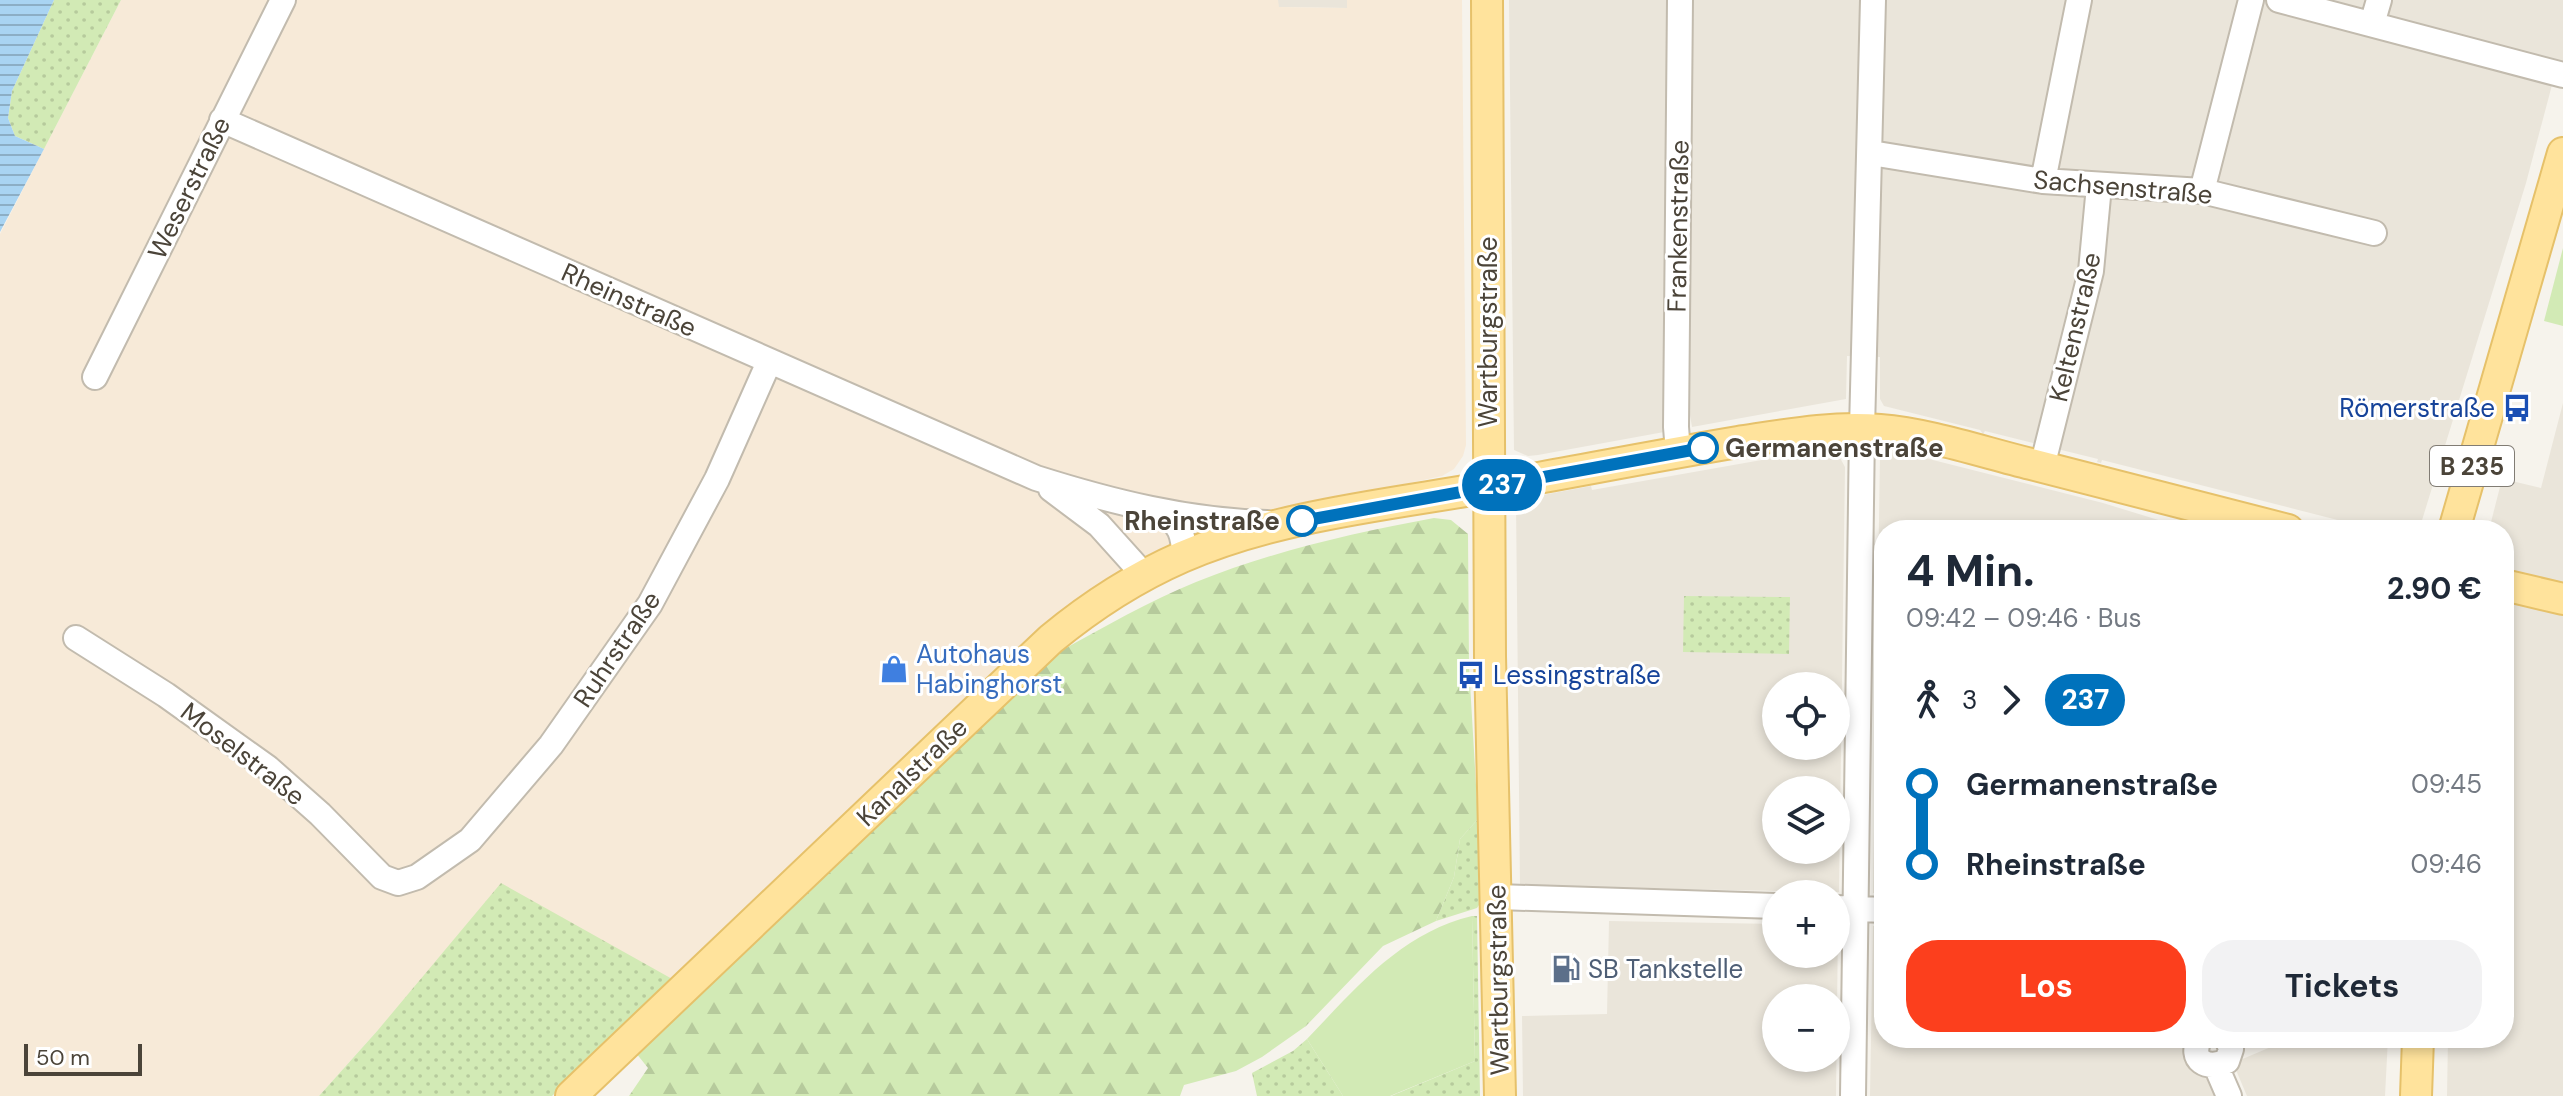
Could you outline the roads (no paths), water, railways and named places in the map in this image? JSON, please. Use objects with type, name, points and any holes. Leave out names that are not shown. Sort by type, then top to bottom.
[{"type":"main road","name":"Wartburgstraße","points":[[1487,0],[1488,488],[1500,1096]]},
{"type":"main road","name":"B 235","points":[[2457,520],[2563,153]]},
{"type":"main road","points":[[1488,488],[1808,431],[1862,429],[1905,434],[2249,520]]},
{"type":"main road","name":"Kanalstraße","points":[[571,1096],[1051,639],[1099,602],[1184,556],[1289,524],[1488,488]]},
{"type":"main road","points":[[2514,587],[2563,599]]},
{"type":"main road","points":[[2416,1096],[2418,1048]]},
{"type":"street","name":"Weserstraße","points":[[95,377],[283,0]]},
{"type":"street","name":"Frankenstraße","points":[[1678,452],[1680,0]]},
{"type":"street","points":[[1847,880],[1871,153],[1873,0]]},
{"type":"street","points":[[2043,181],[2079,0]]},
{"type":"street","points":[[2202,191],[2251,0]]},
{"type":"street","points":[[2279,0],[2563,75]]},
{"type":"street","points":[[2372,24],[2379,0]]},
{"type":"street","name":"Rheinstraße","points":[[222,120],[1036,478],[1163,512],[1241,522],[1289,524]]},
{"type":"street","name":"Sachsenstraße","points":[[1871,153],[2043,181],[2202,191],[2374,233]]},
{"type":"street","name":"Keltenstraße","points":[[2042,467],[2091,271],[2099,186]]},
{"type":"street","name":"Ruhrstraße","points":[[398,883],[417,877],[470,840],[551,745],[658,591],[717,479],[769,362]]},
{"type":"street","name":"Rheinstraße","points":[[1036,478],[1099,525],[1144,575]]},
{"type":"street","points":[[1163,512],[1177,522],[1184,535],[1184,556]]},
{"type":"street","name":"Moselstraße","points":[[76,638],[166,695],[268,768],[320,814],[382,877],[398,883]]},
{"type":"street","points":[[1498,897],[1762,906]]},
{"type":"street","points":[[1850,909],[1874,910]]},
{"type":"street","points":[[1848,968],[1853,1096]]},
{"type":"street","points":[[2197,1048],[2199,1059],[2206,1065],[2216,1066],[2227,1061],[2231,1048]]},
{"type":"street","points":[[2216,1066],[2229,1096]]},
{"type":"water","points":[[0,0],[54,0],[12,91],[8,118],[15,136],[44,149],[0,232]]},
{"type":"place","name":"Römerstraße","points":[[2517,408]]},
{"type":"place","name":"Germanenstraße","points":[[1703,448]]},
{"type":"place","name":"Rheinstraße","points":[[1302,521]]},
{"type":"place","name":"Autohaus Habinghorst","points":[[894,669]]},
{"type":"place","name":"Lessingstraße","points":[[1471,675]]},
{"type":"place","name":"SB Tankstelle","points":[[1566,969]]}]
